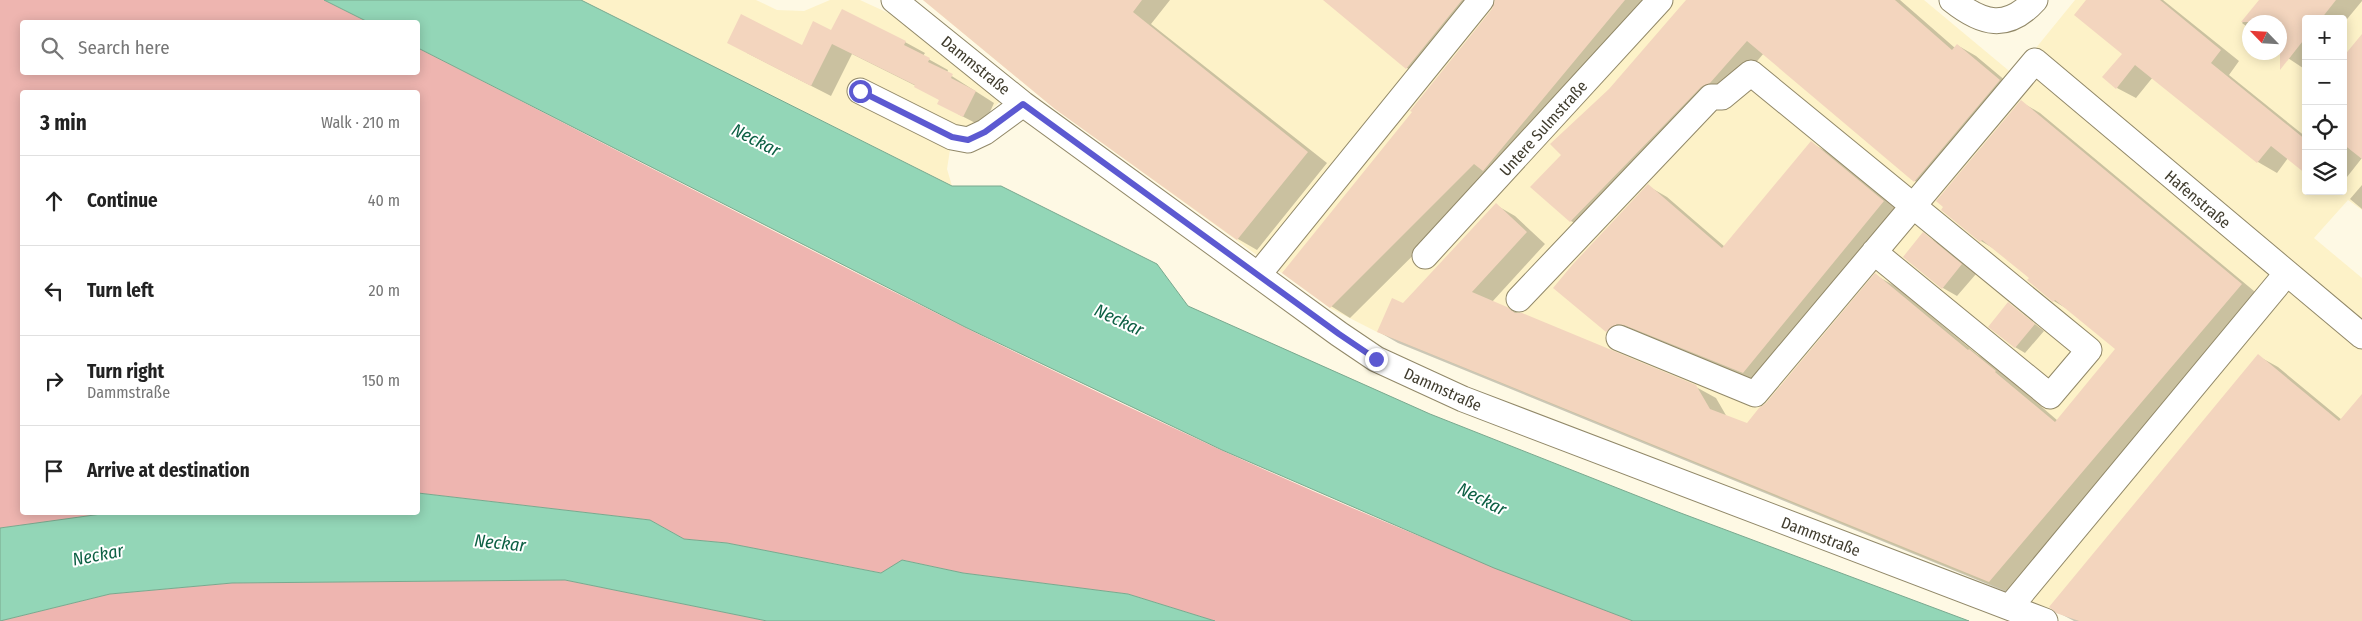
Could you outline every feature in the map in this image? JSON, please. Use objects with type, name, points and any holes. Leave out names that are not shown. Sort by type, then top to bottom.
[{"type":"street","name":"Dammstraße","points":[[894,0],[1023,104],[1376,359],[1463,399],[2045,621]]},
{"type":"street","points":[[1258,275],[1482,0]]},
{"type":"street","name":"Untere Sulmstraße","points":[[1426,256],[1660,0]]},
{"type":"street","points":[[1958,5],[1980,19],[1996,22],[2012,18],[2026,10],[2035,0]]},
{"type":"street","name":"Hafenstraße","points":[[1914,204],[2035,62],[2362,336]]},
{"type":"street","points":[[1519,299],[1711,97],[1722,97],[1751,73],[1914,204],[2089,350],[2050,396],[1874,252]]},
{"type":"street","points":[[860,91],[952,137],[968,140],[985,132],[1023,104]]},
{"type":"street","points":[[1619,338],[1755,394],[1914,204]]},
{"type":"street","points":[[2010,607],[2287,273]]},
{"type":"shaded area","points":[[0,0],[324,0],[364,20],[20,20],[20,75],[420,75],[420,49],[817,253],[1018,354],[1119,402],[1272,473],[1374,517],[1529,581],[1633,621],[1215,621],[1128,594],[963,573],[903,560],[882,573],[727,543],[684,539],[650,520],[420,493],[420,90],[20,90],[20,515],[101,515],[0,528]]},
{"type":"shaded area","points":[[581,0],[756,0],[777,10],[804,11],[830,0],[860,0],[910,23],[1005,97],[970,130],[952,137],[947,169],[952,186]]},
{"type":"shaded area","points":[[923,0],[1924,0],[2014,75],[2075,0],[2362,0],[2362,210],[2348,200],[2314,238],[2362,278],[2362,621],[2079,621],[1377,332],[1330,308],[1055,109]]},
{"type":"shaded area","points":[[565,580],[767,621],[0,621],[110,594],[232,583]]},
{"type":"water","name":"Neckar","points":[[324,0],[581,0],[952,186],[1001,186],[1157,264],[1188,306],[1430,414],[1678,512],[1969,621],[1633,621],[1494,568],[1222,450],[965,327],[420,49],[420,20],[364,20]]},
{"type":"water","name":"Neckar","points":[[420,493],[650,520],[684,539],[727,543],[881,573],[902,560],[963,573],[1128,594],[1215,621],[767,621],[565,580],[232,583],[110,594],[0,621],[0,528],[94,515],[420,515]]},
{"type":"building","points":[[923,0],[1142,0],[1133,12],[1308,152],[1237,240],[1055,109]]},
{"type":"building","points":[[1323,0],[1462,0],[1406,69]]},
{"type":"building","points":[[1495,0],[1625,0],[1483,171],[1474,164],[1330,308],[1282,273],[1412,112],[1410,111],[1492,9]]},
{"type":"building","points":[[1686,0],[1895,0],[1952,50],[1957,44],[2000,80],[1914,182],[1747,41],[1710,83],[1701,87],[1570,222],[1530,187],[1561,155],[1550,144],[1609,89]]},
{"type":"building","points":[[2086,0],[2160,0],[2221,50],[2211,63],[2302,137],[2302,171],[2271,146],[2257,163],[2135,65],[2116,89],[2102,77],[2122,54],[2074,15]]},
{"type":"building","points":[[2259,0],[2336,0],[2324,15],[2302,15],[2302,42],[2280,70],[2280,60],[2287,60],[2287,15],[2247,15]]},
{"type":"building","points":[[842,9],[906,41],[904,45],[930,58],[928,62],[953,74],[951,78],[976,91],[963,117],[937,104],[939,100],[914,87],[915,85],[832,44],[811,86],[727,43],[741,14],[802,45],[813,21],[831,30]]},
{"type":"building","points":[[2362,34],[2362,159],[2347,147],[2347,52]]},
{"type":"building","points":[[2021,100],[2242,284],[1989,582],[1377,332],[1392,298],[1403,303],[1496,203],[1527,232],[1472,292],[1507,307],[1515,313],[1522,313],[1696,385],[1710,409],[1747,423],[1875,273],[1996,371],[2055,422],[2115,349],[2055,300],[2053,302],[2027,280],[2029,278],[1982,240],[1980,242],[1941,210],[1943,207],[1936,201]]},
{"type":"building","points":[[1811,141],[1884,201],[1743,373],[1624,325],[1617,324],[1606,332],[1553,288],[1648,184],[1722,248]]},
{"type":"building","points":[[1923,232],[1962,264],[1942,289],[1903,257]]},
{"type":"building","points":[[2008,302],[2035,324],[2015,348],[1988,327]]},
{"type":"building","points":[[2258,354],[2339,421],[2362,394],[2362,621],[2079,621],[2056,613],[2049,607]]},
{"type":"route","points":[[860,91],[952,137],[968,140],[985,132],[1023,104],[1376,359]]}]
